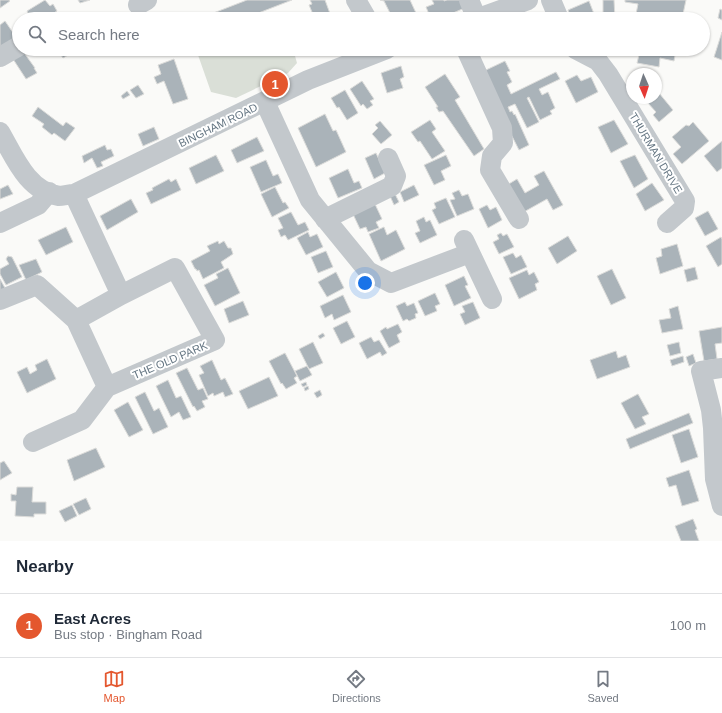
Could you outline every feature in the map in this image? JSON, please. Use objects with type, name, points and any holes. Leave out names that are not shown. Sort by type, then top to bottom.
[{"type":"street","points":[[356,0],[363,12]]},
{"type":"street","points":[[469,0],[473,12]]},
{"type":"street","points":[[495,12],[528,0]]},
{"type":"street","points":[[552,0],[556,12]]},
{"type":"street","points":[[0,57],[12,50]]},
{"type":"street","name":"BINGHAM ROAD","points":[[48,192],[59,196],[74,194],[308,80],[368,56]]},
{"type":"street","points":[[469,56],[502,128],[503,144],[492,156],[490,170],[519,219]]},
{"type":"street","name":"THURMAN DRIVE","points":[[588,56],[598,61],[608,74],[686,201],[684,208],[667,223]]},
{"type":"street","points":[[264,102],[310,200],[368,271],[391,283],[467,246],[492,299]]},
{"type":"street","points":[[0,132],[30,181],[39,188],[48,192],[38,206],[0,223]]},
{"type":"street","points":[[325,219],[392,186],[396,176],[388,158]]},
{"type":"street","points":[[74,194],[121,295]]},
{"type":"street","name":"THE OLD PARK","points":[[76,320],[121,295],[175,268],[215,340],[107,387]]},
{"type":"street","points":[[0,300],[37,285],[76,320],[107,387],[82,420],[33,442]]},
{"type":"street","points":[[722,368],[701,371],[711,410],[715,480],[722,506]]},
{"type":"shaded area","points":[[198,56],[295,56],[297,63],[288,73],[236,98],[211,92]]},
{"type":"building","points":[[0,0],[9,0],[10,1],[0,8]]},
{"type":"building","points":[[45,0],[50,6],[53,4],[57,11],[28,12]]},
{"type":"building","points":[[78,0],[90,0],[80,3]]},
{"type":"building","points":[[247,0],[292,0],[261,12],[216,12]]},
{"type":"building","points":[[310,0],[325,0],[329,12],[312,12],[309,5],[312,4]]},
{"type":"building","points":[[380,0],[410,0],[416,12],[390,12],[384,1]]},
{"type":"building","points":[[432,0],[464,0],[467,7],[455,12],[428,12],[426,7],[434,4]]},
{"type":"building","points":[[603,0],[614,0],[615,12],[603,12]]},
{"type":"building","points":[[625,0],[686,0],[683,12],[636,12],[638,4],[625,2]]},
{"type":"building","points":[[589,1],[593,12],[569,12],[568,10]]},
{"type":"building","points":[[720,9],[722,10],[722,20],[718,18]]},
{"type":"building","points":[[5,21],[12,31],[12,44],[0,52],[0,25]]},
{"type":"building","points":[[722,32],[722,60],[714,57]]},
{"type":"building","points":[[16,56],[26,56],[37,73],[26,79],[13,59]]},
{"type":"building","points":[[639,56],[675,56],[674,61],[660,58],[659,67],[637,63]]},
{"type":"building","points":[[174,59],[188,99],[173,104],[164,81],[157,84],[154,77],[161,74],[158,65]]},
{"type":"building","points":[[505,61],[510,71],[507,72],[512,82],[507,85],[511,94],[556,72],[560,79],[539,89],[542,95],[548,92],[555,108],[550,111],[552,114],[540,120],[529,97],[527,98],[539,122],[527,128],[515,104],[508,107],[510,112],[512,111],[514,115],[515,114],[529,145],[519,150],[486,85],[486,70]]},
{"type":"building","points":[[401,66],[404,77],[400,79],[403,88],[387,93],[381,73]]},
{"type":"building","points":[[445,74],[460,97],[455,100],[484,149],[474,156],[443,111],[439,112],[436,107],[438,107],[425,87]]},
{"type":"building","points":[[577,75],[581,81],[591,77],[598,92],[576,103],[565,81]]},
{"type":"building","points":[[362,81],[374,99],[370,101],[373,105],[367,109],[363,104],[361,106],[350,89]]},
{"type":"building","points":[[138,85],[144,94],[136,98],[130,90]]},
{"type":"building","points":[[345,90],[358,113],[347,120],[331,98]]},
{"type":"building","points":[[127,91],[130,95],[123,99],[121,96]]},
{"type":"building","points":[[662,97],[673,110],[659,122],[653,115],[656,112],[649,104],[662,104]]},
{"type":"building","points":[[38,107],[63,126],[66,122],[75,128],[65,141],[54,133],[52,135],[42,127],[44,124],[32,116]]},
{"type":"building","points":[[325,114],[333,131],[336,130],[346,152],[316,167],[298,128]]},
{"type":"building","points":[[430,120],[436,129],[432,132],[445,151],[432,159],[420,141],[418,142],[411,132]]},
{"type":"building","points":[[614,120],[628,144],[611,153],[598,127]]},
{"type":"building","points":[[380,121],[392,135],[381,144],[372,134],[378,128],[375,125]]},
{"type":"building","points":[[693,122],[709,141],[682,164],[673,154],[681,147],[672,137],[686,125],[689,126]]},
{"type":"building","points":[[154,127],[159,139],[143,146],[138,134]]},
{"type":"building","points":[[257,137],[264,151],[237,163],[231,150]]},
{"type":"building","points":[[722,141],[722,168],[717,172],[704,156]]},
{"type":"building","points":[[105,145],[107,150],[111,149],[114,156],[101,162],[103,166],[97,168],[92,158],[84,163],[82,156]]},
{"type":"building","points":[[376,153],[385,173],[374,179],[365,158]]},
{"type":"building","points":[[216,155],[224,171],[196,184],[189,168]]},
{"type":"building","points":[[446,155],[451,166],[441,171],[445,180],[434,185],[424,165]]},
{"type":"building","points":[[635,155],[648,179],[634,188],[620,161]]},
{"type":"building","points":[[266,160],[273,176],[278,174],[282,183],[261,192],[250,167]]},
{"type":"building","points":[[348,169],[354,183],[359,181],[362,188],[338,198],[329,178]]},
{"type":"building","points":[[544,171],[563,205],[553,210],[547,199],[522,213],[507,185],[517,179],[525,193],[539,185],[534,176]]},
{"type":"building","points":[[169,179],[171,182],[176,179],[181,190],[151,204],[146,193]]},
{"type":"building","points":[[652,183],[664,200],[645,211],[636,194]]},
{"type":"building","points":[[8,185],[13,194],[0,199],[0,189]]},
{"type":"building","points":[[414,185],[419,195],[404,202],[400,192]]},
{"type":"building","points":[[275,187],[283,203],[285,202],[289,208],[272,217],[261,194]]},
{"type":"building","points":[[459,190],[462,196],[468,194],[474,209],[457,216],[450,200],[455,199],[452,193]]},
{"type":"building","points":[[395,194],[399,202],[394,205],[390,196]]},
{"type":"building","points":[[446,198],[455,217],[439,224],[432,210],[436,208],[434,203]]},
{"type":"building","points":[[131,199],[138,212],[107,230],[100,216]]},
{"type":"building","points":[[374,202],[382,219],[376,222],[379,228],[368,232],[366,227],[360,229],[352,212]]},
{"type":"building","points":[[487,205],[490,210],[496,207],[502,220],[488,228],[479,209]]},
{"type":"building","points":[[708,211],[718,229],[705,236],[695,218]]},
{"type":"building","points":[[291,212],[298,225],[305,222],[309,230],[288,240],[285,235],[281,237],[278,230],[283,228],[278,218]]},
{"type":"building","points":[[424,217],[426,222],[430,220],[437,235],[420,243],[415,233],[420,231],[416,221]]},
{"type":"building","points":[[66,227],[73,242],[46,255],[38,240]]},
{"type":"building","points":[[384,227],[387,235],[396,230],[405,249],[381,261],[369,234]]},
{"type":"building","points":[[308,232],[310,237],[317,234],[323,247],[306,255],[297,238]]},
{"type":"building","points":[[501,233],[503,236],[507,234],[514,247],[499,254],[493,242],[499,239],[497,235]]},
{"type":"building","points":[[568,236],[577,251],[557,264],[548,248]]},
{"type":"building","points":[[721,237],[722,264],[718,267],[706,246]]},
{"type":"building","points":[[218,241],[219,244],[224,241],[228,248],[231,248],[233,254],[221,262],[224,268],[203,279],[199,270],[197,271],[195,269],[191,261],[210,251],[207,246]]},
{"type":"building","points":[[677,244],[683,266],[660,274],[656,258],[662,256],[661,249]]},
{"type":"building","points":[[326,251],[333,267],[318,273],[311,257]]},
{"type":"building","points":[[513,253],[516,258],[521,255],[527,267],[511,274],[503,257]]},
{"type":"building","points":[[8,256],[12,257],[22,277],[6,285],[0,274],[0,269],[9,264],[6,259]]},
{"type":"building","points":[[36,259],[42,272],[26,280],[19,265]]},
{"type":"building","points":[[695,267],[698,279],[687,282],[684,270]]},
{"type":"building","points":[[228,268],[240,293],[215,306],[204,285],[218,278],[216,274]]},
{"type":"building","points":[[612,269],[626,298],[611,305],[597,276]]},
{"type":"building","points":[[527,270],[529,275],[534,272],[539,282],[535,284],[537,290],[519,299],[509,278]]},
{"type":"building","points":[[336,272],[344,288],[327,297],[318,282]]},
{"type":"building","points":[[464,276],[468,285],[465,286],[471,298],[454,306],[445,285]]},
{"type":"building","points":[[0,279],[5,288],[0,291]]},
{"type":"building","points":[[435,293],[440,304],[435,306],[437,311],[425,316],[418,301]]},
{"type":"building","points":[[343,295],[351,312],[334,320],[332,314],[325,318],[320,306]]},
{"type":"building","points":[[243,301],[249,315],[229,323],[224,309]]},
{"type":"building","points":[[405,302],[407,306],[414,303],[418,313],[415,314],[416,318],[409,321],[407,319],[403,321],[396,306]]},
{"type":"building","points":[[473,302],[480,318],[465,325],[460,314],[465,312],[462,306]]},
{"type":"building","points":[[678,306],[683,329],[662,333],[659,320],[671,318],[669,309]]},
{"type":"building","points":[[347,321],[355,337],[341,344],[333,328]]},
{"type":"building","points":[[398,324],[402,332],[397,335],[400,342],[389,348],[380,331],[386,327],[387,329]]},
{"type":"building","points":[[722,327],[722,343],[715,344],[717,359],[704,361],[699,331]]},
{"type":"building","points":[[323,333],[325,336],[320,339],[318,336]]},
{"type":"building","points":[[371,337],[374,342],[379,340],[387,353],[382,356],[380,352],[367,359],[359,343]]},
{"type":"building","points":[[313,342],[323,363],[309,369],[299,349]]},
{"type":"building","points":[[679,342],[681,353],[670,356],[667,345]]},
{"type":"building","points":[[616,351],[618,358],[626,355],[630,367],[597,379],[590,360]]},
{"type":"building","points":[[285,353],[297,376],[294,378],[297,383],[286,389],[282,383],[281,384],[269,361]]},
{"type":"building","points":[[693,354],[696,363],[689,366],[686,357]]},
{"type":"building","points":[[683,356],[684,362],[672,366],[670,360]]},
{"type":"building","points":[[47,359],[56,379],[27,393],[17,372],[27,367],[30,374],[37,370],[35,365]]},
{"type":"building","points":[[212,360],[221,380],[225,378],[233,394],[225,397],[223,392],[214,396],[213,393],[208,396],[199,375],[204,373],[200,366]]},
{"type":"building","points":[[307,366],[312,375],[300,381],[295,371]]},
{"type":"building","points":[[187,368],[198,390],[203,388],[208,399],[202,401],[205,407],[197,411],[194,406],[193,407],[176,373]]},
{"type":"building","points":[[269,377],[278,396],[248,409],[239,391]]},
{"type":"building","points":[[168,380],[176,398],[181,396],[191,417],[183,420],[179,412],[171,417],[156,386]]},
{"type":"building","points":[[306,382],[307,385],[303,387],[301,384]]},
{"type":"building","points":[[308,386],[309,389],[305,391],[304,388]]},
{"type":"building","points":[[320,390],[322,395],[317,398],[314,393]]},
{"type":"building","points":[[145,392],[154,411],[159,408],[168,427],[153,434],[135,397]]},
{"type":"building","points":[[638,394],[649,414],[642,417],[646,424],[635,429],[621,403]]},
{"type":"building","points":[[128,402],[143,430],[129,437],[114,410]]},
{"type":"building","points":[[689,413],[693,423],[630,449],[626,439]]},
{"type":"building","points":[[689,429],[698,457],[681,463],[672,435]]},
{"type":"building","points":[[96,448],[105,467],[74,481],[67,460]]},
{"type":"building","points":[[4,461],[12,473],[0,480],[0,463]]},
{"type":"building","points":[[689,470],[699,501],[682,506],[676,485],[669,487],[666,478]]},
{"type":"building","points":[[17,487],[33,487],[32,502],[46,502],[46,514],[34,514],[34,517],[15,516],[16,501],[11,501],[11,494],[16,495]]},
{"type":"building","points":[[86,498],[91,509],[79,515],[73,504]]},
{"type":"building","points":[[72,505],[77,516],[65,522],[59,511]]},
{"type":"building","points":[[693,519],[697,529],[695,530],[699,541],[681,541],[675,526]]},
{"type":"place","name":"East Acres","points":[[275,84]]}]
